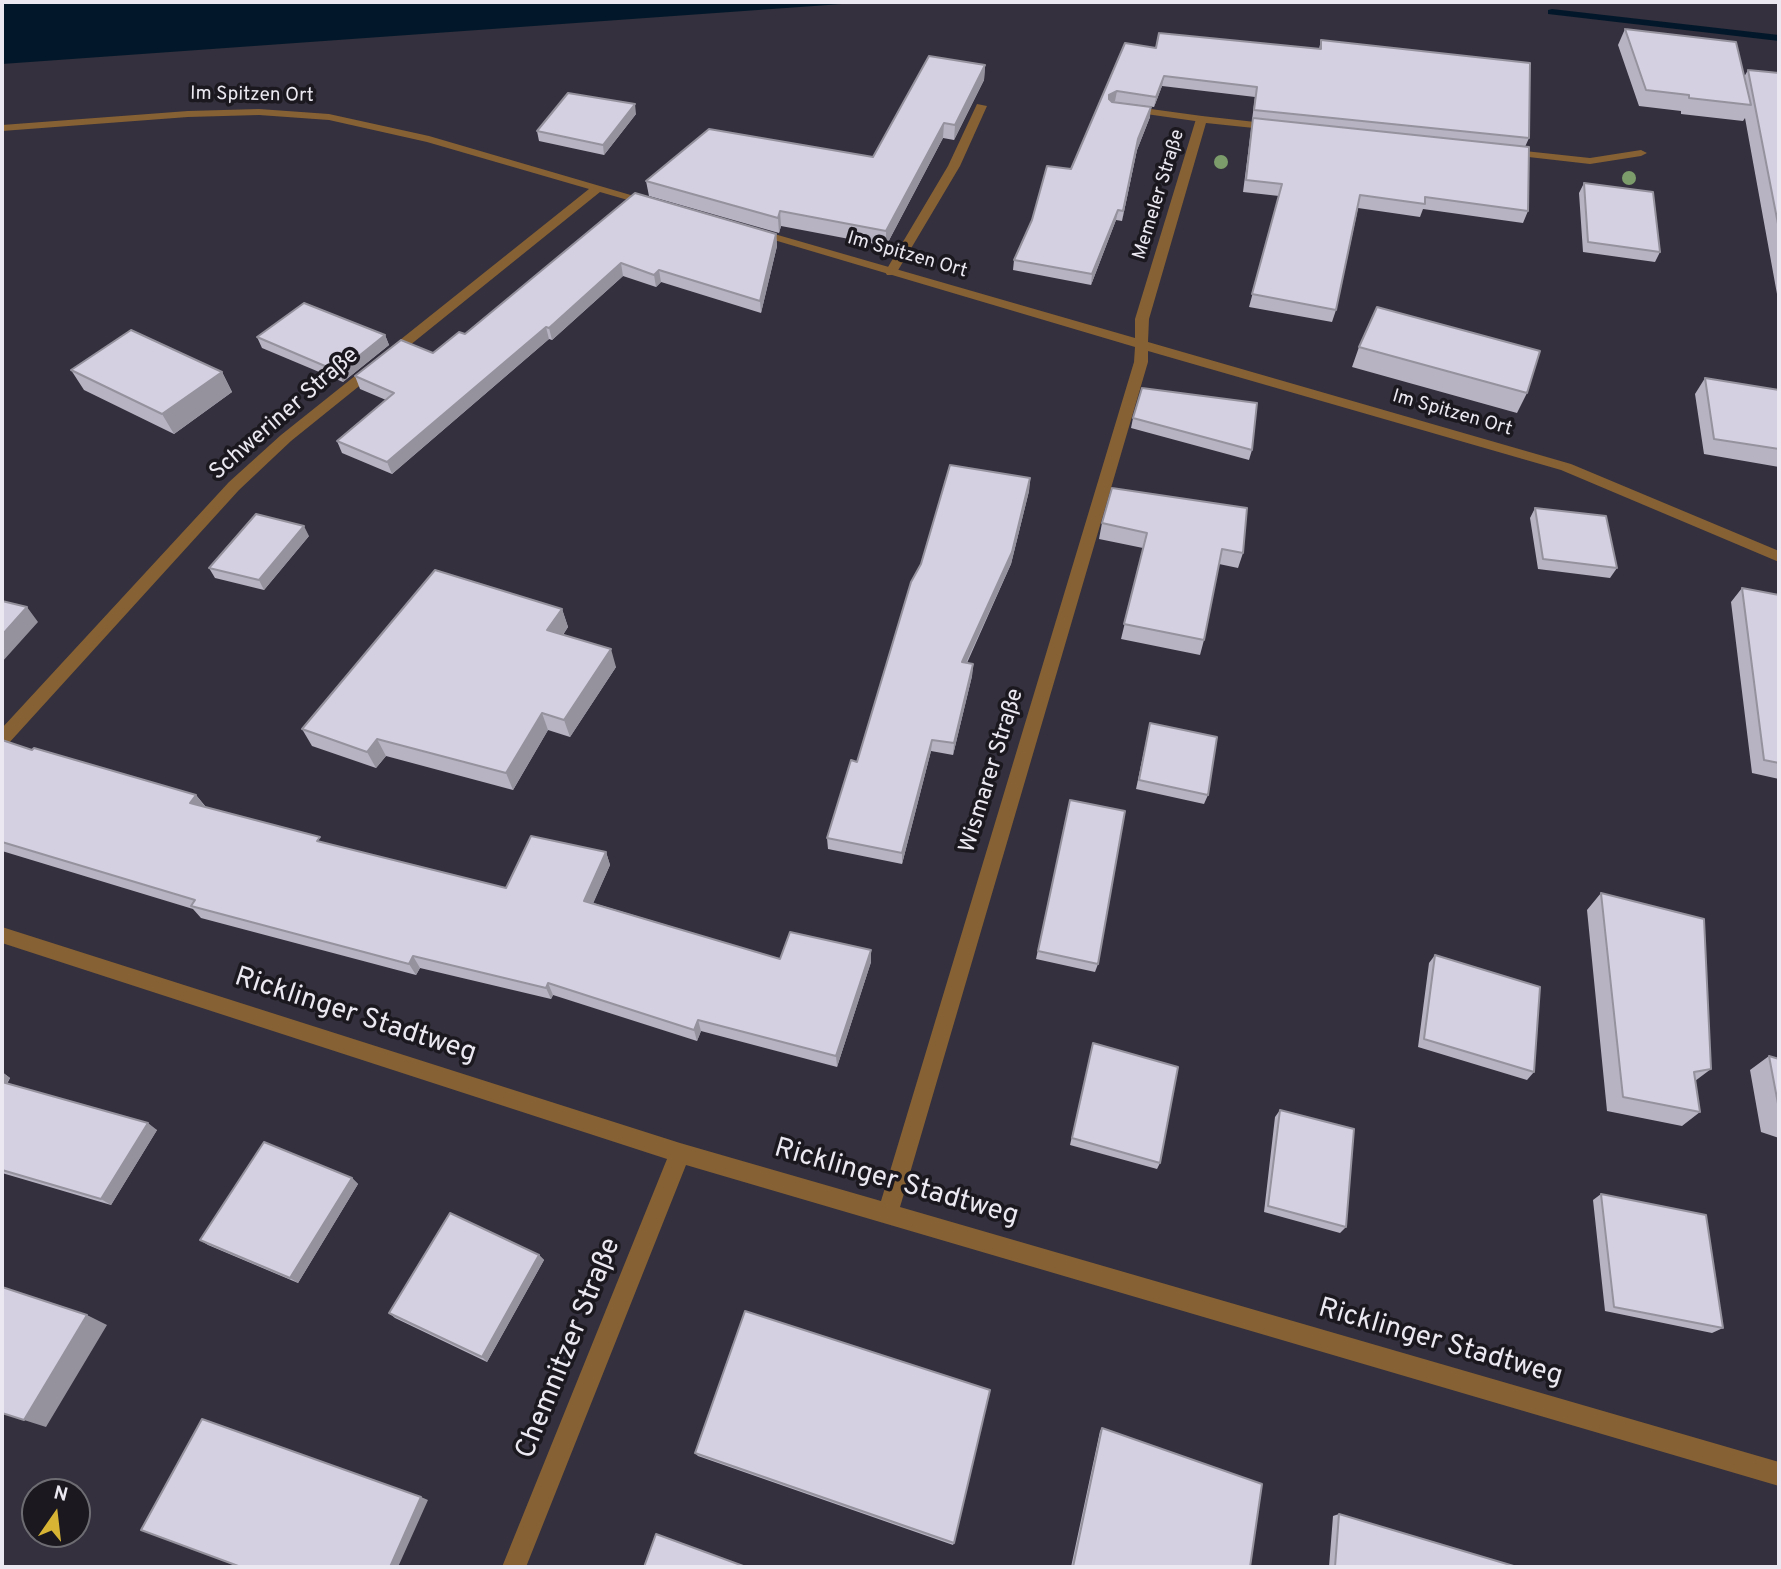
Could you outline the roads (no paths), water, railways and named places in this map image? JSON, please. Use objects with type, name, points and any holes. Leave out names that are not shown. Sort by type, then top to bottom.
[{"type":"street","points":[[891,272],[954,166],[981,106]]},
{"type":"street","points":[[1115,107],[1202,119]]},
{"type":"street","name":"Im Spitzen Ort","points":[[2,128],[188,114],[259,112],[330,117],[429,139],[665,206]]},
{"type":"street","name":"Memeler Straße","points":[[1141,344],[1142,319],[1202,119],[1285,128]]},
{"type":"street","points":[[1493,151],[1590,161],[1641,153]]},
{"type":"street","name":"Schweriner Straße","points":[[2,739],[234,486],[286,438],[598,187]]},
{"type":"street","name":"Im Spitzen Ort","points":[[744,229],[1566,467],[1779,557]]},
{"type":"street","name":"Wismarer Straße","points":[[888,1212],[1141,362],[1141,344]]},
{"type":"street","name":"Ricklinger Stadtweg","points":[[2,935],[680,1153],[1779,1474]]},
{"type":"street","name":"Chemnitzer Straße","points":[[514,1567],[680,1153]]},
{"type":"water","points":[[2,2],[870,2],[2,64]]},
{"type":"waterway","points":[[1552,12],[1779,38]]}]
